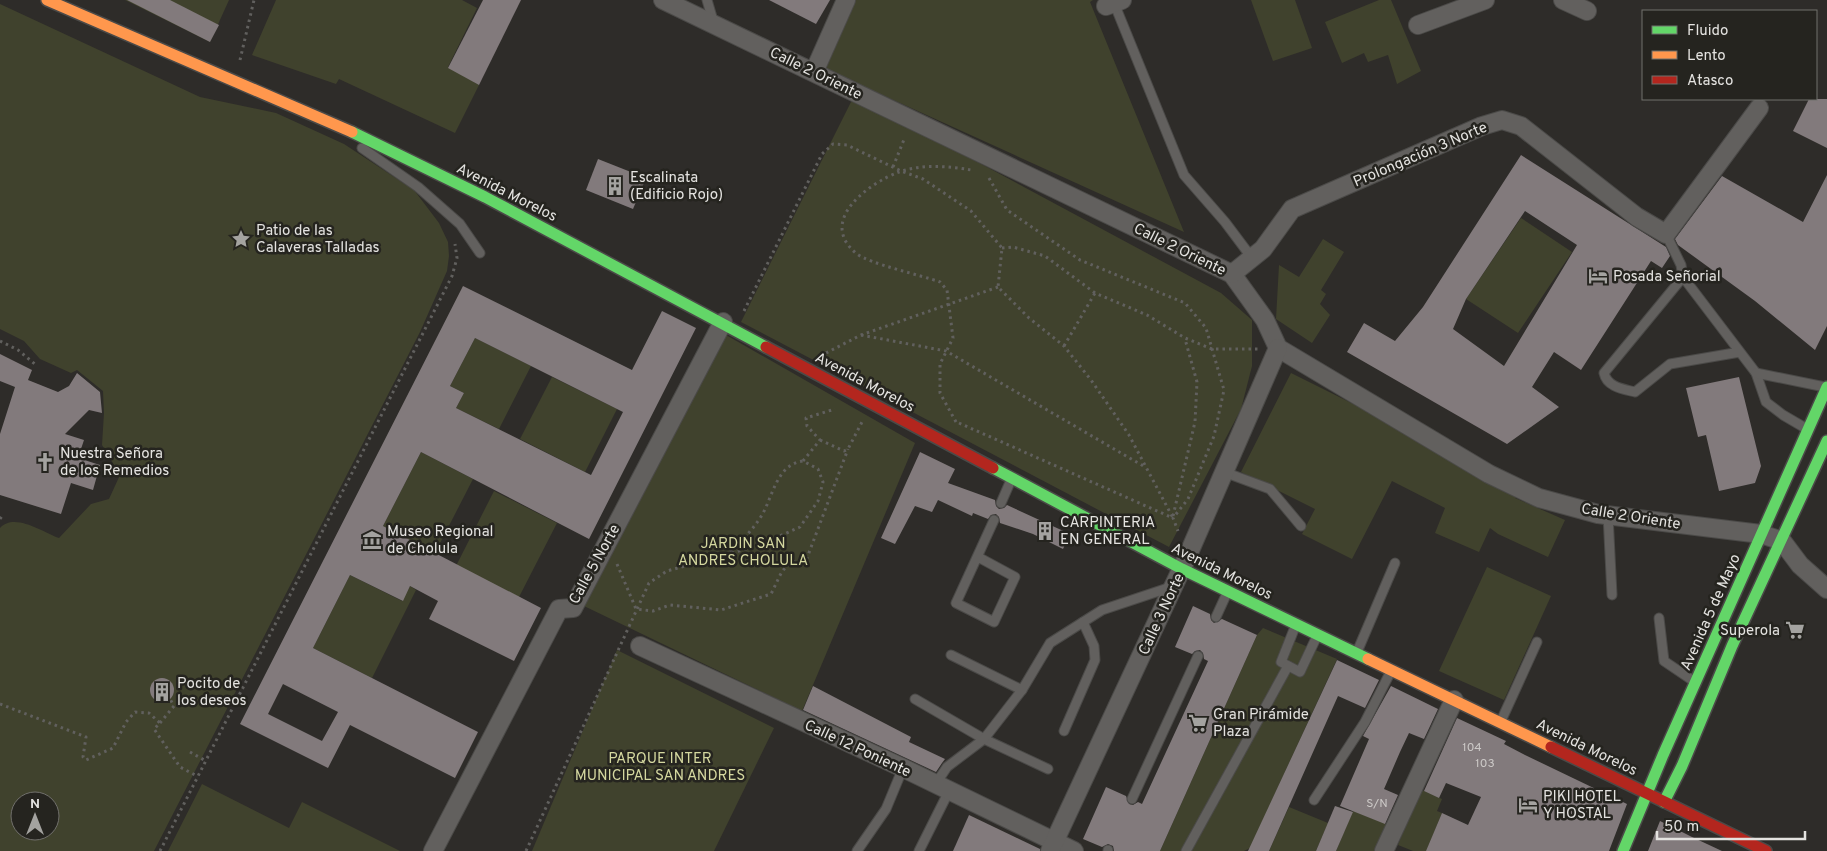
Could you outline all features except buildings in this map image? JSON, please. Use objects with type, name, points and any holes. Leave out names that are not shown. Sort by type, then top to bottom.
[{"type":"main road","name":"Avenida Morelos","points":[[47,0],[117,32],[338,124],[485,197],[1012,478],[1185,562],[1228,591],[1766,851]]},
{"type":"main road","name":"Avenida 5 de Mayo","points":[[1623,851],[1695,682],[1827,387]]},
{"type":"main road","points":[[1664,802],[1682,766],[1732,646],[1827,441]]},
{"type":"street","name":"Calle 2 Oriente","points":[[663,0],[1232,274],[1265,320],[1278,348],[1489,474],[1539,498],[1608,515],[1761,534],[1782,541]]},
{"type":"street","points":[[814,72],[846,0]]},
{"type":"street","points":[[1418,25],[1485,0]]},
{"type":"street","points":[[1563,0],[1587,11]]},
{"type":"street","points":[[1666,234],[1759,108]]},
{"type":"street","name":"Prolongación 3 Norte","points":[[1232,274],[1262,249],[1292,209],[1482,126],[1502,120],[1521,126],[1637,216],[1666,234]]},
{"type":"street","name":"Calle 5 Norte","points":[[434,851],[559,609],[573,608],[608,540],[729,326]]},
{"type":"street","name":"Calle 3 Norte","points":[[1052,846],[1185,562],[1278,348]]},
{"type":"street","points":[[1782,541],[1800,565],[1825,588]]},
{"type":"street","name":"Calle 12 Poniente","points":[[640,646],[903,768],[1052,846],[1074,851]]},
{"type":"street","points":[[1384,851],[1454,700]]},
{"type":"lane","points":[[707,0],[714,24]]},
{"type":"lane","points":[[1114,3],[1184,176],[1225,222],[1252,258]]},
{"type":"lane","points":[[305,110],[418,187],[460,224],[480,253]]},
{"type":"lane","points":[[1666,234],[1681,265],[1683,277],[1756,373],[1766,402],[1808,430]]},
{"type":"lane","points":[[1683,277],[1604,373],[1605,378],[1617,388],[1635,392],[1670,364],[1740,352]]},
{"type":"lane","points":[[1756,373],[1827,387]]},
{"type":"lane","points":[[1224,472],[1270,489],[1301,526]]},
{"type":"lane","points":[[1001,503],[1012,478]]},
{"type":"lane","points":[[1608,515],[1612,595]]},
{"type":"lane","points":[[978,557],[1015,577],[994,622],[956,603],[994,520]]},
{"type":"lane","points":[[1357,653],[1394,563]]},
{"type":"lane","points":[[919,851],[942,788],[947,767],[984,739],[1022,690],[1050,644],[1102,610],[1174,586]]},
{"type":"lane","points":[[1216,617],[1228,591]]},
{"type":"lane","points":[[1659,618],[1664,661],[1695,682]]},
{"type":"lane","points":[[1064,732],[1094,660],[1094,646],[1083,622]]},
{"type":"lane","points":[[1296,624],[1281,662],[1300,672],[1318,634]]},
{"type":"lane","points":[[1500,722],[1537,642]]},
{"type":"lane","points":[[951,655],[1022,690]]},
{"type":"lane","points":[[1132,799],[1198,656]]},
{"type":"lane","points":[[1186,851],[1288,666]]},
{"type":"lane","points":[[1314,800],[1365,722],[1392,670]]},
{"type":"lane","points":[[915,698],[984,739],[1048,769]]},
{"type":"lane","points":[[857,851],[886,809],[903,768]]},
{"type":"path","points":[[235,80],[254,0]]},
{"type":"path","points":[[893,167],[911,119]]},
{"type":"path","points":[[729,326],[745,310],[822,154],[833,144],[847,145],[901,171],[923,179],[971,211],[1002,248],[998,287],[1028,318],[1064,346],[1092,380],[1129,434],[1173,518],[1185,562]]},
{"type":"path","points":[[958,428],[940,394],[940,364],[953,338],[947,290],[940,282],[868,260],[856,253],[844,239],[843,229],[848,208],[870,186],[901,171],[948,166],[976,171]]},
{"type":"path","points":[[986,173],[1006,210],[1080,260],[1185,303],[1206,328],[1224,390],[1214,436],[1188,499],[1173,518]]},
{"type":"path","points":[[160,851],[452,276],[457,258],[455,244],[451,237]]},
{"type":"path","points":[[1002,248],[1013,246],[1045,256],[1095,293],[1147,315],[1185,338],[1212,350],[1278,348]]},
{"type":"path","points":[[826,353],[861,335],[949,306],[998,287]]},
{"type":"path","points":[[1064,346],[1095,293]]},
{"type":"path","points":[[745,310],[753,314]]},
{"type":"path","points":[[861,335],[946,351],[1147,468]]},
{"type":"path","points":[[1173,518],[1195,422],[1196,382],[1185,338]]},
{"type":"path","points":[[0,342],[18,350],[36,365]]},
{"type":"path","points":[[818,349],[834,358]]},
{"type":"path","points":[[636,609],[653,611],[670,605],[721,610],[771,594],[784,566],[794,560],[807,558],[848,449],[852,445],[870,401]]},
{"type":"path","points":[[841,408],[806,418],[807,426],[820,440],[844,450],[848,449]]},
{"type":"path","points":[[947,417],[1173,518]]},
{"type":"path","points":[[724,556],[742,541],[762,515],[779,478],[788,466],[803,461],[820,440]]},
{"type":"path","points":[[526,851],[649,583],[657,576],[757,546],[800,527],[818,501],[823,482],[818,469],[803,461]]},
{"type":"path","points":[[818,501],[827,505]]},
{"type":"path","points":[[608,540],[636,609]]},
{"type":"path","points":[[170,699],[174,706],[154,730],[180,767],[197,776]]},
{"type":"path","points":[[0,704],[86,737],[83,757],[86,760],[113,748],[126,722],[135,712],[149,713],[160,723]]},
{"type":"path","points":[[190,752],[206,761]]},
{"type":"green space","points":[[125,0],[229,0],[210,42]]},
{"type":"green space","points":[[276,0],[462,0],[477,8],[448,67],[479,85],[455,133],[339,79],[336,84],[252,55]]},
{"type":"green space","points":[[854,0],[1093,0],[1090,2],[1184,232],[823,68]]},
{"type":"green space","points":[[1251,0],[1295,0],[1312,48],[1273,61]]},
{"type":"green space","points":[[1379,0],[1391,0],[1421,71],[1397,84],[1388,55],[1368,62],[1364,53],[1342,63],[1325,22]]},
{"type":"green space","points":[[0,4],[200,97],[276,113],[344,144],[414,190],[439,223],[448,242],[447,271],[420,332],[154,851],[0,851],[0,528],[13,522],[21,523],[59,538],[91,504],[109,499],[120,475],[102,445],[103,391],[77,370],[71,373],[40,359],[24,341],[0,329]]},
{"type":"green space","points":[[853,98],[916,129],[1221,293],[1252,320],[1252,366],[1241,409],[1169,547],[741,322]]},
{"type":"green space","points":[[1521,218],[1572,252],[1518,333],[1466,299]]},
{"type":"green space","points":[[1323,239],[1344,252],[1321,290],[1326,294],[1320,304],[1330,315],[1312,343],[1276,319],[1279,265],[1299,277]]},
{"type":"green space","name":"JARDIN SAN ANDRES CHOLULA","points":[[726,335],[915,443],[802,711],[584,606]]},
{"type":"green space","points":[[475,338],[531,366],[499,429],[456,408],[464,393],[450,386]]},
{"type":"green space","points":[[1291,373],[1522,488],[1515,498],[1565,520],[1548,557],[1498,534],[1490,528],[1479,552],[1435,533],[1445,508],[1392,481],[1352,559],[1302,534],[1315,509],[1241,472]]},
{"type":"green space","points":[[552,377],[617,409],[585,472],[520,439]]},
{"type":"green space","points":[[421,452],[473,479],[435,553],[383,526]]},
{"type":"green space","points":[[494,491],[557,523],[519,597],[456,566]]},
{"type":"green space","points":[[1487,567],[1551,596],[1504,700],[1439,671]]},
{"type":"green space","points":[[350,575],[402,601],[410,586],[416,590],[372,678],[313,648]]},
{"type":"green space","points":[[1263,628],[1337,659],[1250,848],[1244,851],[1160,851],[1257,635]]},
{"type":"green space","name":"PARQUE INTER MUNICIPAL SAN ANDRES","points":[[617,650],[774,728],[714,851],[532,851]]},
{"type":"green space","points":[[202,784],[289,828],[302,802],[400,851],[168,851]]},
{"type":"green space","points":[[1420,789],[1442,799],[1437,811],[1442,813],[1428,847],[1435,851],[1413,851],[1398,845]]},
{"type":"green space","points":[[1289,807],[1328,823],[1316,851],[1269,851]]},
{"type":"green space","points":[[1353,811],[1389,825],[1378,851],[1336,851]]},
{"type":"traffic: fast","points":[[352,132],[485,197],[766,347]]},
{"type":"traffic: fast","points":[[1623,851],[1663,755],[1827,387]]},
{"type":"traffic: fast","points":[[1664,802],[1682,766],[1732,646],[1827,441]]},
{"type":"traffic: fast","points":[[993,468],[1182,569],[1368,659]]},
{"type":"traffic: slow","points":[[47,0],[352,132]]},
{"type":"traffic: slow","points":[[1368,659],[1551,747]]},
{"type":"traffic: jam","points":[[766,347],[993,468]]},
{"type":"traffic: jam","points":[[1551,747],[1766,851]]},
{"type":"place","name":"Escalinata (Edificio Rojo)","points":[[615,186]]},
{"type":"place","name":"Patio de las Calaveras Talladas","points":[[241,239]]},
{"type":"place","name":"Posada Señorial","points":[[1598,276]]},
{"type":"place","name":"Nuestra Señora de los Remedios","points":[[45,462]]},
{"type":"place","name":"CARPINTERIA EN GENERAL","points":[[1045,531]]},
{"type":"place","name":"Museo Regional de Cholula","points":[[372,540]]},
{"type":"place","name":"Superola","points":[[1795,630]]},
{"type":"place","name":"Pocito de los deseos","points":[[162,692]]},
{"type":"place","name":"Gran Pirámide Plaza","points":[[1198,723]]},
{"type":"place","name":"PIKI HOTEL Y HOSTAL","points":[[1528,805]]}]
